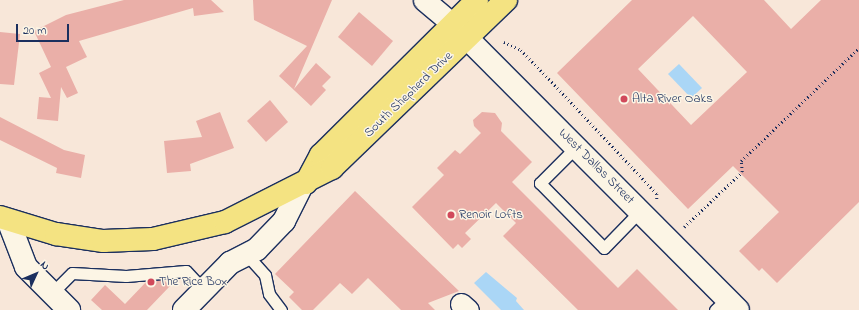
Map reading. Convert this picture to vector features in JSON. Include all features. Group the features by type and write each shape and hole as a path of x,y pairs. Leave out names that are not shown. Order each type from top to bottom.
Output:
{"main road":[{"name":"South Shepherd Drive","path":"460,31 477,0"},
{"name":"South Shepherd Drive","path":"304,184 321,155 460,31 506,0"},
{"name":"West Dallas Street","path":"460,31 640,212 727,306"},
{"path":"4,219 56,234 103,241 153,239 225,222 304,184"},
{"path":"184,310 230,263 257,249 284,221 304,184"},
{"path":"4,219 26,267 69,310"}],"street":[{"path":"424,0 460,31"}],"lane":[{"path":"576,147 540,183 604,248 640,212"},
{"path":"247,255 265,275 272,301 281,310"},
{"path":"52,292 72,273 126,276 186,271 204,290"}],"path":[{"path":"504,42 521,50 657,194"},
{"path":"684,227 742,172 741,161 859,48"}],"water":[{"path":"679,64 702,88 691,98 668,74"},
{"path":"486,272 517,298 516,301 524,310 501,310 474,283"}],"building":[{"path":"124,0 211,0 224,12 194,16 193,8 79,41 87,57 66,67 78,93 67,98 61,87 58,121 37,119 39,97 51,98 39,73 51,67 34,31 66,15"},
{"path":"253,0 332,0 294,89 316,63 331,77 322,86 326,90 311,106 279,76 307,46 254,20"},
{"name":"Alta River Oaks","path":"632,0 764,0 791,29 821,0 859,0 859,202 777,283 762,268 759,271 739,251 779,212 733,166 688,209 557,73","holes":["693,16 747,72 691,125 638,69"]},
{"path":"359,12 393,41 372,66 338,37"},
{"path":"0,32 20,34 14,85 0,84"},
{"path":"270,100 288,122 266,142 247,121"},
{"path":"220,112 234,148 190,164 191,171 167,173 164,141 202,137 196,121"},
{"name":"Renoir Lofts","path":"482,112 495,113 502,123 501,131 532,162 512,182 618,288 637,269 678,310 578,310 503,236 516,223 496,203 465,233 471,239 462,248 458,244 453,249 412,207 444,175 437,168 455,150 460,154 481,133 474,126 473,120"},
{"path":"0,117 64,150 85,155 81,178 56,173 57,168 0,140"},
{"path":"355,191 459,291 428,303 435,310 401,310 368,278 352,294 340,283 313,310 302,310 289,297 294,292 275,274"},
{"path":"164,280 170,286 147,310 102,310 91,300 105,285 125,304 147,281"}],"place":[{"name":"Alta River Oaks","path":"624,99"},
{"name":"Renoir Lofts","path":"451,215"},
{"name":"The Rice Box","path":"151,282"}]}
